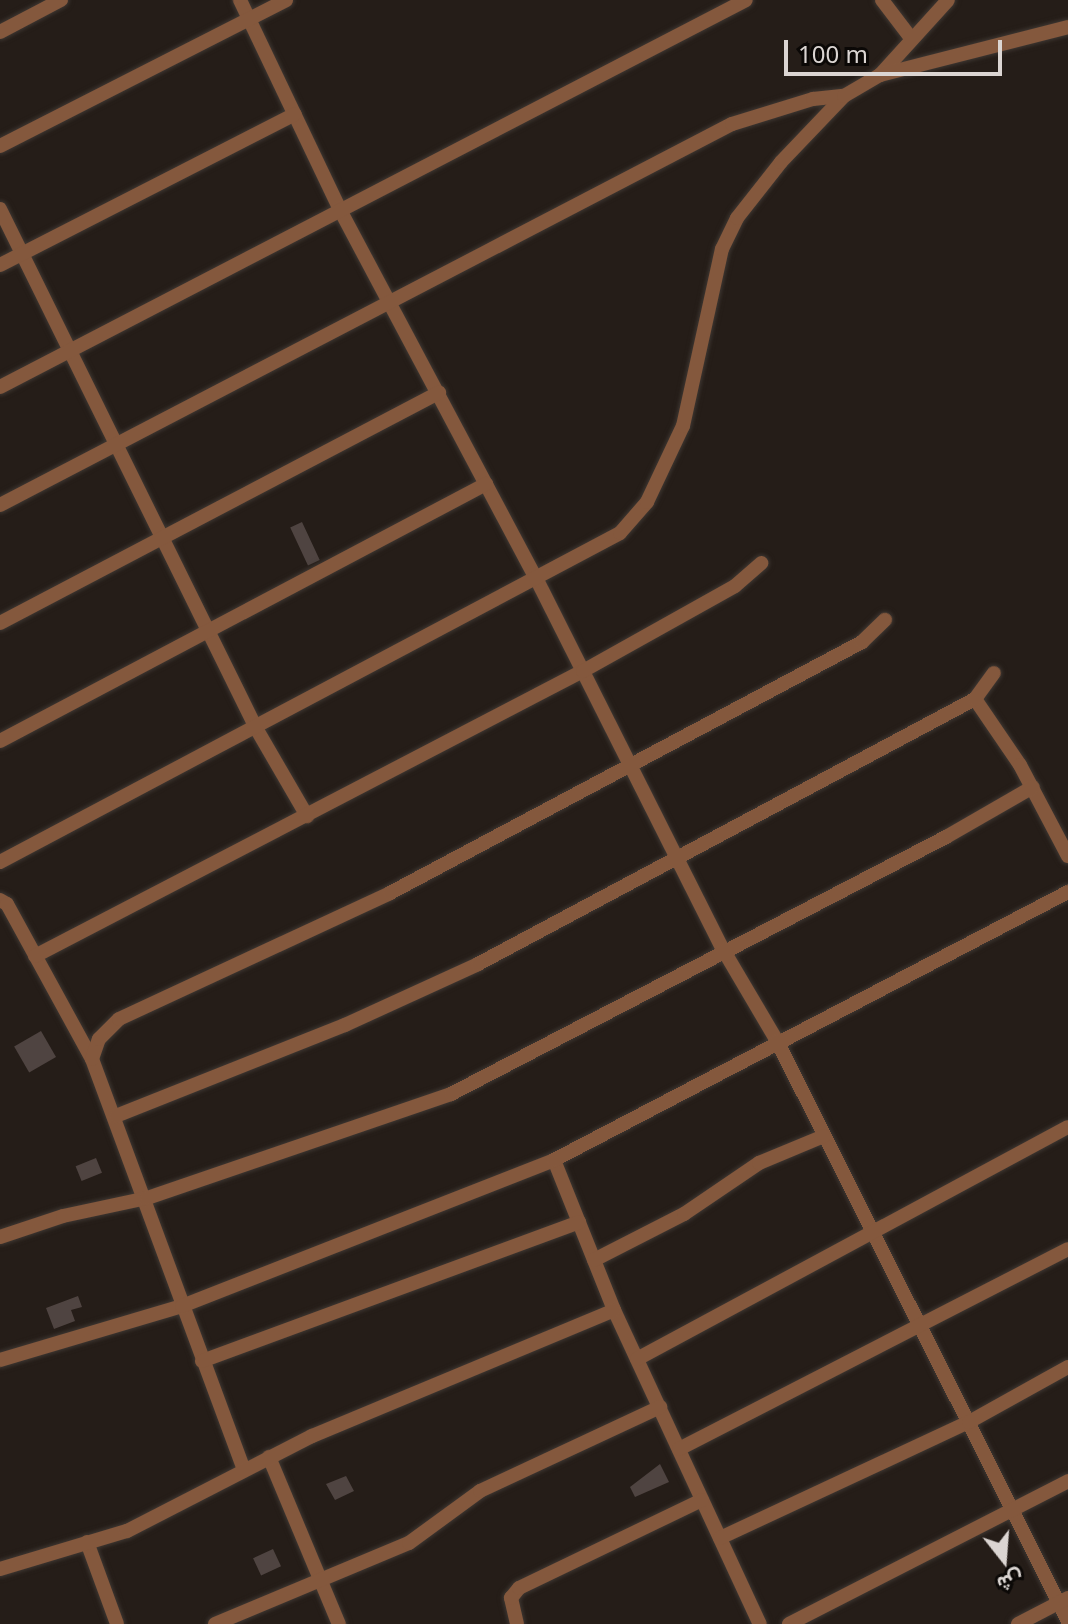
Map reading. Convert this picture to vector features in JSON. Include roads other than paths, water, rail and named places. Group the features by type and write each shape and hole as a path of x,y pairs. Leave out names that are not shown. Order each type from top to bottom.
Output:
{"street":[{"path":"0,32 61,0"},
{"path":"240,0 339,208 536,578 675,858 724,951 777,1041 1013,1509 1063,1600 1068,1621"},
{"path":"0,146 286,0"},
{"path":"0,387 339,208 746,0"},
{"path":"882,0 911,38"},
{"path":"880,75 948,0"},
{"path":"0,862 620,533 647,502 683,426 727,239 781,162 844,96 880,75 1068,27"},
{"path":"0,505 115,442 732,124 800,102 844,96"},
{"path":"0,265 295,114"},
{"path":"0,209 256,728 307,816"},
{"path":"0,623 439,393"},
{"path":"0,741 486,484"},
{"path":"35,956 583,671 735,586 761,563"},
{"path":"92,1059 99,1039 119,1019 390,893 862,642 885,620"},
{"path":"116,1116 345,1025 478,964 975,699 994,673"},
{"path":"975,699 1033,787 1068,856"},
{"path":"1,1234 63,1216 147,1198 451,1094 1033,787"},
{"path":"0,1360 182,1306 554,1160 777,1041 1068,892"},
{"path":"0,900 7,904 92,1059 147,1198 182,1306 244,1469"},
{"path":"637,1359 871,1229 1068,1127"},
{"path":"594,1260 684,1214 759,1163 824,1136"},
{"path":"554,1160 614,1310 760,1624"},
{"path":"202,1361 579,1222"},
{"path":"679,1449 1068,1249"},
{"path":"0,1569 147,1522 269,1457 614,1310"},
{"path":"720,1538 969,1422 1068,1367"},
{"path":"215,1624 427,1534 480,1491 660,1407"},
{"path":"269,1457 339,1624"},
{"path":"789,1624 1068,1481"},
{"path":"517,1624 511,1598 519,1588 702,1500"},
{"path":"87,1542 117,1624"},
{"path":"1018,1624 1063,1600"}]}
